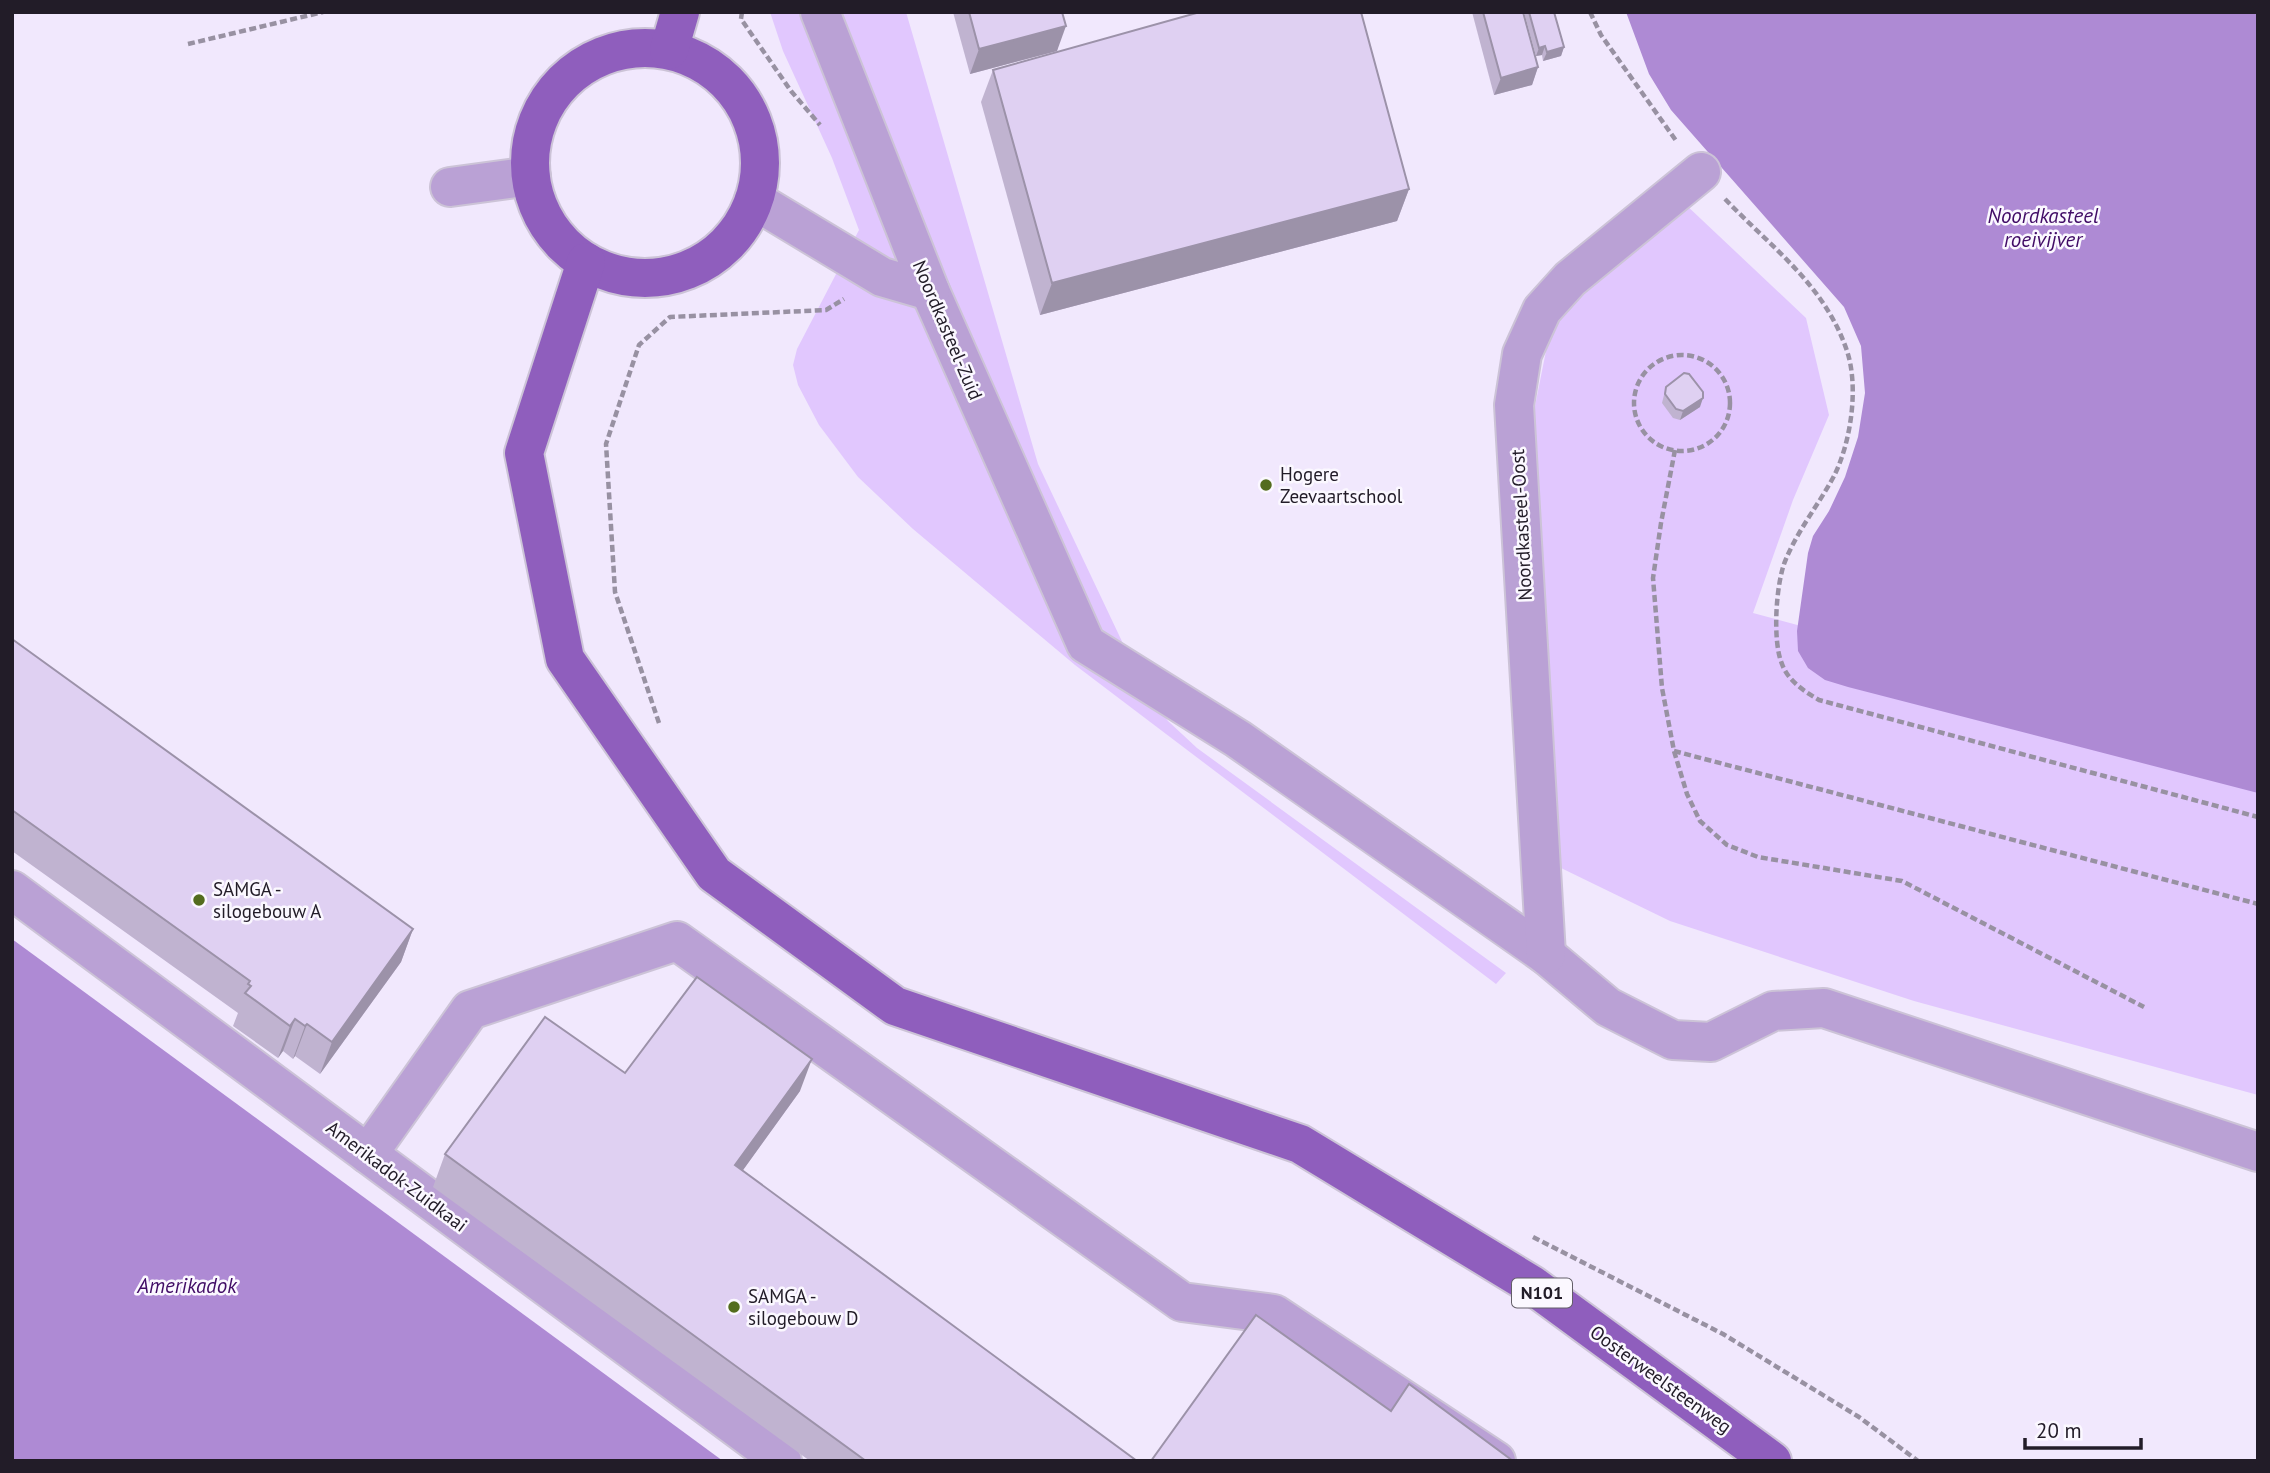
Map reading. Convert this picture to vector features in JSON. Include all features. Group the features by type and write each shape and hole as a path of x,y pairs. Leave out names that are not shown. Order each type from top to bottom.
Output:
{"main road":[{"path":"669,50 680,12"},
{"path":"628,49 669,50 707,65 738,93 757,130 761,171 751,211 728,245 694,268 654,278 619,275 586,262 559,240 540,210 531,176 532,141 544,108 566,80 594,60 628,49"},
{"name":"Oosterweelsteenweg","path":"586,262 524,453 565,659 714,874 895,1006 1300,1144 1532,1285 1772,1461"}],"street":[{"name":"Noordkasteel-Zuid","path":"820,12 930,291 1086,644 1238,739 1546,955"},
{"name":"Noordkasteel-Oost","path":"1546,955 1514,405 1522,354 1542,310 1570,279 1701,172"},
{"path":"450,187 531,176"},
{"path":"754,200 882,277 930,291"},
{"name":"Amerikadok-Zuidkaai","path":"12,890 782,1461"},
{"path":"368,1154 470,1010 677,941 1182,1302 1274,1314 1496,1461"},
{"path":"1546,955 1608,1007 1673,1040 1711,1042 1773,1011 1824,1008 2258,1152"}],"path":[{"path":"188,44 323,12"},
{"path":"742,12 741,19 791,91 825,131"},
{"path":"1590,12 1601,35 1693,165 1801,272 1827,308 1847,352 1854,394 1849,429 1836,472 1785,560 1777,593 1777,639 1782,665 1799,688 1819,700 2258,817"},
{"path":"664,735 615,592 606,444 639,345 670,317 826,310 882,277"},
{"path":"1674,355 1690,355 1717,369 1725,382 1730,403 1727,420 1719,433 1707,444 1692,450 1675,450 1661,446 1643,430 1634,407 1635,392 1640,379 1649,368 1674,355"},
{"path":"1675,450 1653,578 1662,688 1674,751 1687,794 1700,821 1727,845 1758,857 1902,881 2144,1007"},
{"path":"1674,751 2258,904"},
{"path":"1528,1234 1723,1334 1859,1417 1918,1461"}],"shaded area":[{"path":"770,12 906,12 1038,464 1145,690 1168,721 1197,748 1506,973 1496,984 1075,665 913,529 858,477 819,425 798,385 793,365 797,349 859,230 832,158 783,51"},
{"path":"1684,203 1806,318 1829,415 1793,500 1753,613 2258,750 2258,1095 1914,1001 1670,921 1561,868 1532,421 1553,316"}],"water":[{"name":"Noordkasteel roeivijver","path":"1626,12 2258,12 2258,793 1848,687 1825,680 1808,668 1798,651 1797,631 1808,553 1813,536 1829,511 1845,477 1858,437 1865,393 1861,346 1844,307 1671,110 1649,74"},
{"name":"Amerikadok","path":"12,939 53,969 723,1461 12,1461"}],"building":[{"path":"969,12 1062,12 1066,26 979,49"},
{"path":"1200,12 1361,12 1409,189 1052,283 993,70"},
{"path":"1483,12 1523,12 1538,67 1501,78"},
{"path":"1529,12 1554,12 1564,47 1547,52 1545,46 1539,48"},
{"path":"1684,373 1689,374 1703,392 1703,398 1683,411 1676,409 1665,394 1666,387"},
{"name":"SAMGA - silogebouw A","path":"12,639 413,929 332,1042 295,1019 290,1026 245,993 251,986 248,984 250,981 12,810"},
{"name":"SAMGA - silogebouw D","path":"697,977 812,1059 735,1165 1137,1461 866,1461 445,1154 545,1017 625,1073"},
{"path":"1256,1315 1391,1411 1409,1384 1513,1461 1151,1461"}],"place":[{"name":"Hogere Zeevaartschool","path":"1266,485"},
{"name":"SAMGA - silogebouw A","path":"199,900"},
{"name":"SAMGA - silogebouw D","path":"734,1307"}]}
